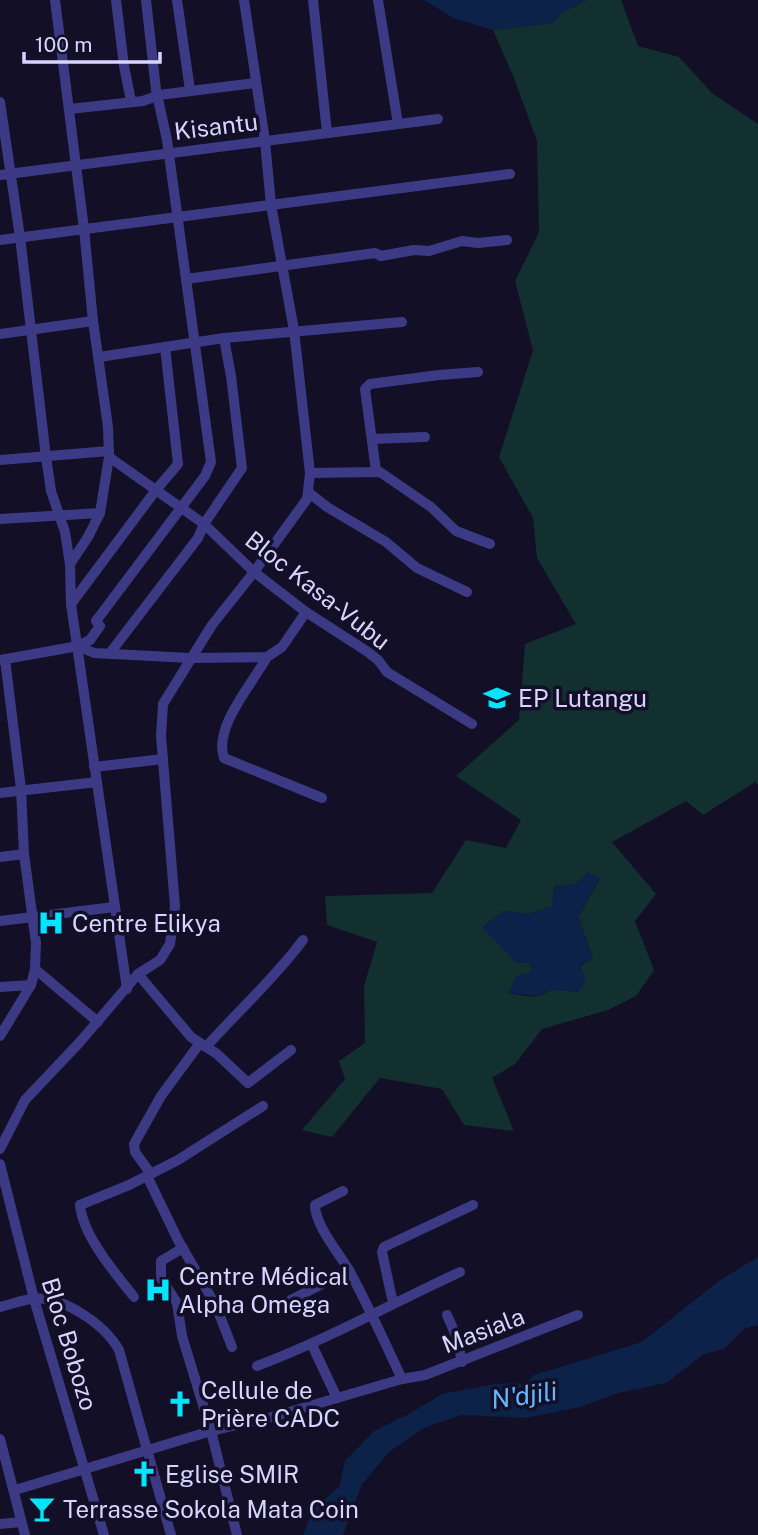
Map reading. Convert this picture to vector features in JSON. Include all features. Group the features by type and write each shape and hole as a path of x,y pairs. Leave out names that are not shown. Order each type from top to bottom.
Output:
{"street":[{"path":"55,0 109,454 100,513 70,564"},
{"path":"116,0 131,101"},
{"path":"0,1036 31,985 36,943 24,854 21,789 3,660 78,646 90,639 100,626 96,621 205,476 211,462 167,140 156,90 146,0"},
{"path":"177,0 190,90"},
{"path":"0,1149 25,1100 98,1022 138,974 160,960 170,944 175,906 163,760 163,704 212,625 307,499 310,473 294,330 271,205 265,141 244,0"},
{"path":"313,0 327,133"},
{"path":"378,0 398,124"},
{"path":"69,109 143,101 159,94 255,83"},
{"path":"0,102 5,175 20,237 51,491 60,516 70,564 71,604 127,989"},
{"name":"Kisantu","path":"5,175 438,119"},
{"path":"0,240 510,174"},
{"path":"186,278 375,253 381,256 414,250 429,251 462,241 478,243 507,240"},
{"path":"0,334 93,321"},
{"path":"99,357 224,338 402,321"},
{"path":"110,653 198,538 204,524 242,468 224,338"},
{"path":"71,604 180,460 165,347"},
{"path":"376,471 365,389 370,384 478,372"},
{"path":"372,439 425,437"},
{"path":"0,460 109,454"},
{"name":"Bloc Kasa-Vubu","path":"109,454 204,524 254,572 306,612 368,652 387,672 472,724"},
{"path":"310,473 376,471 431,507 456,531 490,544"},
{"path":"308,492 327,508 386,542 410,563 467,592"},
{"path":"0,519 100,513"},
{"path":"306,612 282,647 268,657 233,709 221,750 224,758 322,798"},
{"path":"78,646 94,653 190,658 268,657"},
{"path":"0,730 12,727"},
{"path":"94,767 163,760"},
{"path":"0,793 97,782"},
{"path":"0,857 24,854"},
{"path":"0,921 114,907"},
{"path":"232,1346 216,1306 183,1248 149,1175 135,1152 134,1144 161,1096 203,1045 272,980 303,940"},
{"path":"35,969 98,1022"},
{"path":"138,974 178,1024 248,1083 291,1050"},
{"path":"0,987 31,985"},
{"path":"134,1297 101,1253 80,1205 178,1160 263,1106"},
{"name":"Bloc Bobozo","path":"1,1169 34,1298 104,1535"},
{"path":"343,1191 315,1205 315,1211 349,1270 402,1379"},
{"path":"393,1303 382,1252 384,1247 473,1205"},
{"path":"183,1248 161,1261 159,1271 162,1282 169,1287 177,1303 182,1336 211,1431 237,1535"},
{"path":"291,1300 349,1270"},
{"path":"257,1366 312,1345 460,1272"},
{"path":"0,1307 34,1298 51,1300 85,1315 115,1343 170,1535"},
{"path":"447,1315 457,1338 462,1362"},
{"name":"Masiala","path":"15,1490 211,1431 425,1375 578,1315"},
{"path":"312,1345 337,1398"},
{"path":"1,1445 25,1535"},
{"path":"0,1524 21,1522"}],"green space":[{"path":"587,0 621,0 638,46 679,57 712,93 758,124 758,785 755,782 703,815 686,801 612,842 656,894 635,921 654,970 636,996 608,1010 542,1029 515,1064 492,1078 514,1131 464,1125 442,1089 380,1078 332,1137 302,1130 345,1079 339,1061 365,1043 364,986 377,942 327,925 325,896 432,893 466,840 506,848 521,820 456,776 519,720 525,644 576,624 537,558 533,518 499,457 533,350 515,281 539,232 537,141 493,30 553,23 563,12","holes":["588,872 600,879 578,917 593,958 543,994 530,997 509,993 517,976 532,972 529,963 517,963 483,927 504,911 530,914 553,906 554,887 576,884"]}],"water":[{"path":"424,0 587,0 563,12 553,23 493,30 453,18"},
{"path":"588,872 600,878 578,917 593,958 580,965 586,981 578,992 551,990 537,996 508,993 517,975 532,972 529,963 517,963 482,928 504,911 530,914 552,906 554,887 576,884"},
{"name":"N'djili","path":"758,1257 758,1325 744,1329 724,1349 704,1354 666,1383 618,1393 580,1407 525,1418 461,1415 424,1428 389,1452 361,1486 343,1535 303,1535 313,1509 339,1487 345,1461 374,1431 442,1394 495,1384 526,1383 534,1375 642,1342 720,1280"}],"place":[{"name":"EP Lutangu","path":"497,698"},
{"name":"Centre Elikya","path":"51,923"},
{"name":"Centre Médical Alpha Omega","path":"158,1290"},
{"name":"Cellule de Prière CADC","path":"180,1404"},
{"name":"Eglise SMIR","path":"144,1474"},
{"name":"Terrasse Sokola Mata Coin","path":"42,1509"}]}
